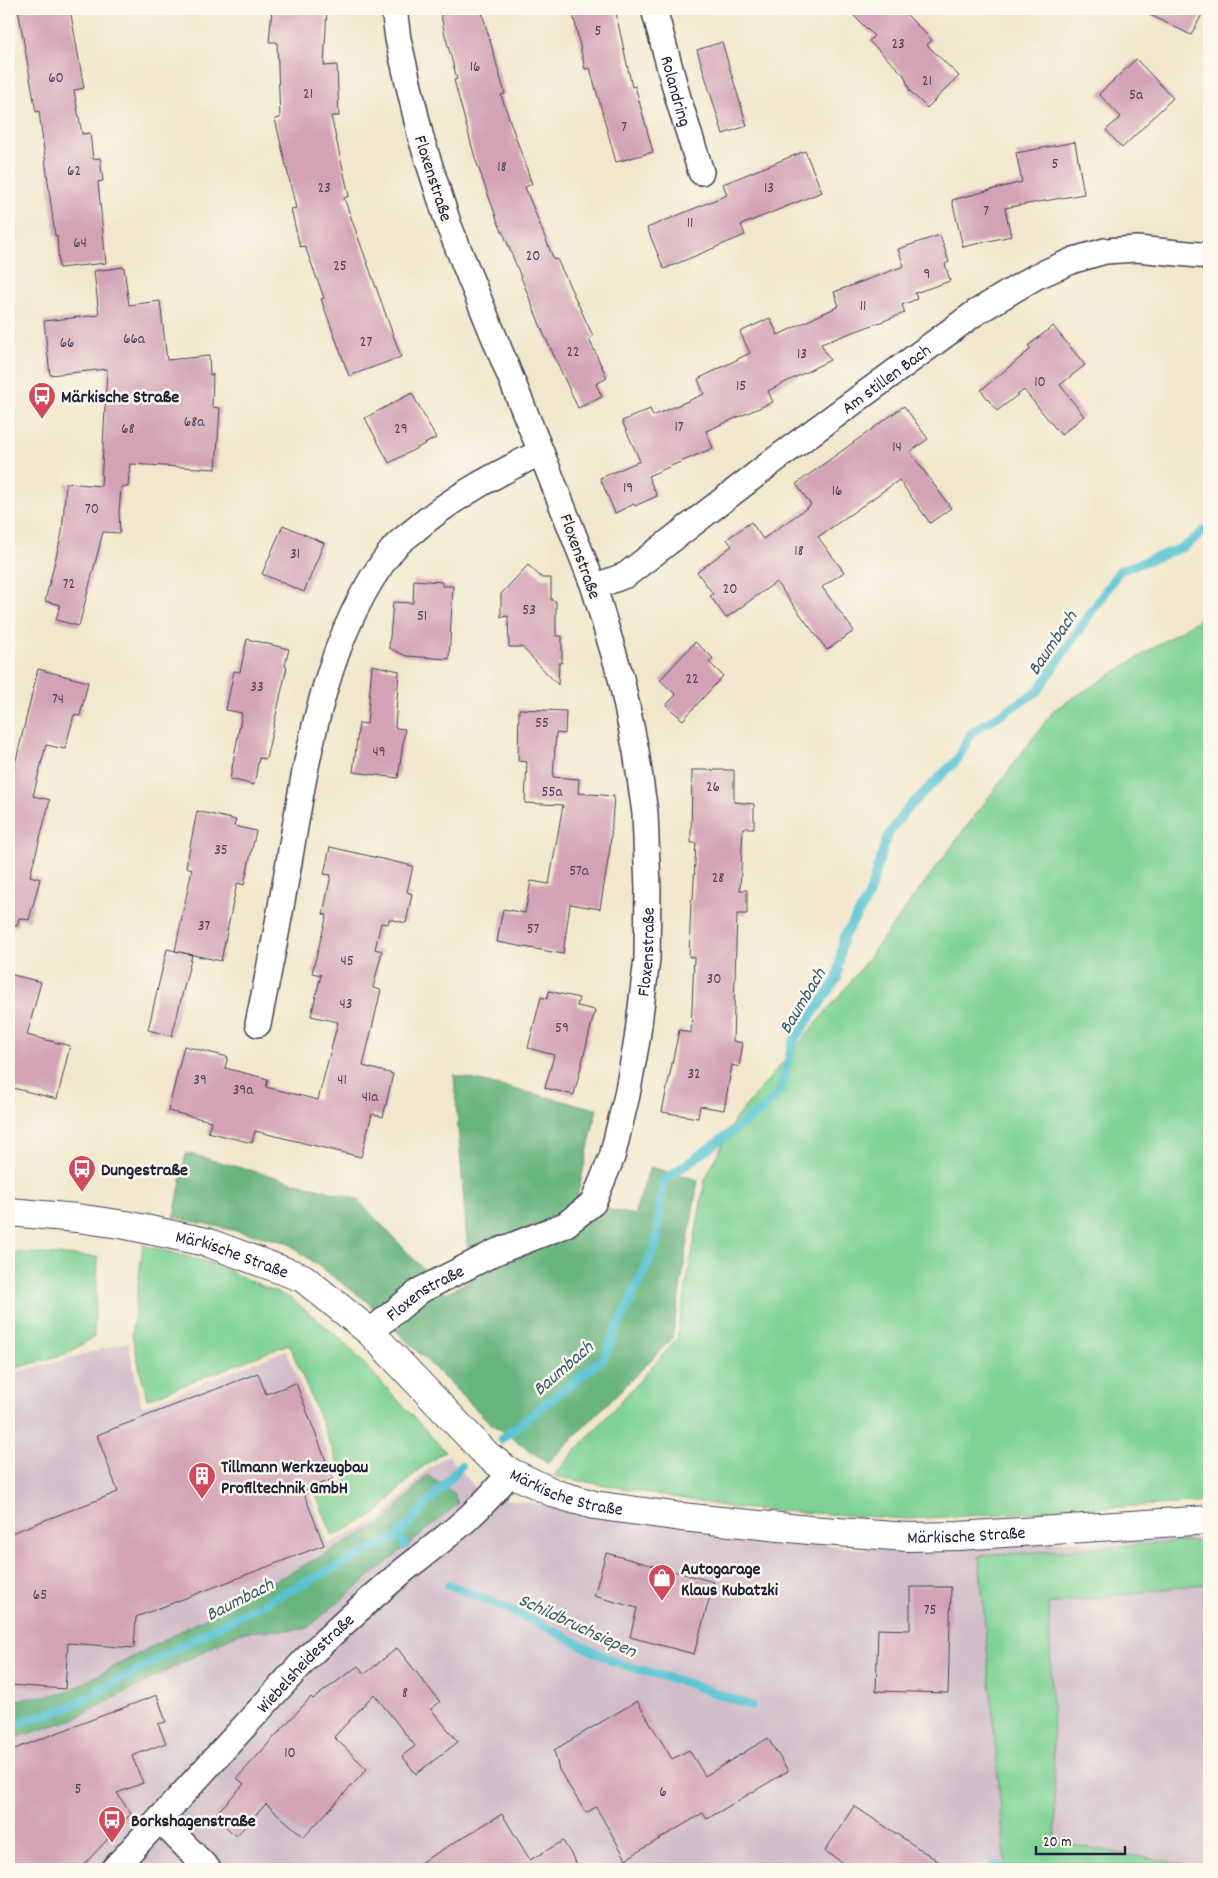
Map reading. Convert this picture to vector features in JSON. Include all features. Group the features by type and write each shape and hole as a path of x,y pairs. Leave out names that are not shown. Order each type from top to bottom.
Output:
{"main road":[{"name":"Märkische Straße","path":"9,1212 126,1225 206,1242 303,1278 370,1332 487,1456 510,1472 556,1494 594,1505 681,1517 888,1536 958,1536 1209,1520"}],"street":[{"name":"Floxenstraße","path":"370,1332 421,1290 496,1252 565,1224 593,1203 612,1157 627,1095 636,1049 647,959 648,889 645,813 636,751 621,678 594,587 449,226 421,138 398,39 394,9"},
{"name":"Rolandring","path":"654,9 701,172"},
{"name":"Am stillen Bach","path":"594,587 626,575 780,456 975,313 1035,277 1074,260 1105,251 1137,249 1209,256"},
{"path":"258,1024 278,928 311,745 334,662 353,613 394,547 426,520 475,486 541,452"},
{"name":"Wiebelsheidestraße","path":"114,1869 338,1627 471,1517 495,1492 510,1472"},
{"path":"160,1820 208,1869"}],"shaded area":[{"path":"128,1342 142,1407 286,1350 339,1481 309,1493 328,1544 382,1519 425,1471 448,1455 482,1496 856,1549 950,1543 1209,1537 1209,1869 9,1869 9,1375"}],"green space":[{"path":"1209,613 1209,1502 908,1519 736,1508 553,1476 677,1339 705,1180 735,1119 845,989 1054,710"},
{"path":"454,1075 597,1109 576,1202 634,1215 650,1167 698,1180 672,1339 548,1463 489,1422 365,1300 286,1242 174,1217 186,1153 357,1199 446,1293 470,1280"},
{"path":"143,1245 210,1263 292,1299 343,1341 445,1451 418,1470 376,1514 333,1536 316,1495 346,1482 289,1344 147,1399 132,1335"},
{"path":"9,1252 98,1257 94,1337 66,1354 9,1370"},
{"path":"427,1475 454,1493 458,1504 306,1629 241,1632 74,1719 9,1740 9,1701 65,1693 385,1522"},
{"path":"1209,1540 1209,1583 1049,1604 1056,1842 1209,1869 1006,1869 979,1556"}],"building":[{"path":"18,9 70,9 84,88 74,90 82,134 90,133 93,159 100,158 103,181 98,182 106,263 59,268 57,235 55,236 39,111 36,112"},
{"path":"272,9 327,9 324,66 337,65 339,116 331,116 349,196 344,198 401,357 349,376 321,299 324,298 305,246 300,247 291,209 296,208 275,119 280,118 277,42 269,42"},
{"path":"442,9 481,9 505,94 501,95 532,184 525,187 554,260 557,259 593,336 589,339 607,378 596,384 602,397 578,408 542,330 499,225 475,158 454,80 457,79 444,31 441,15 443,14"},
{"path":"572,9 615,9 632,87 635,86 653,152 616,162 590,68 585,69"},
{"path":"847,9 901,9 932,40 927,45 959,76 927,108 910,91 904,75 869,41 874,36"},
{"path":"1138,9 1205,9 1191,35"},
{"path":"722,42 747,126 723,134 697,50"},
{"path":"1136,59 1173,98 1122,148 1106,130 1121,117 1099,94"},
{"path":"1075,142 1084,194 1005,208 1011,236 963,247 952,200 1022,182 1016,153"},
{"path":"805,151 822,192 741,225 745,235 664,269 647,228 727,195 723,184"},
{"path":"940,235 949,262 945,264 950,281 915,293 917,299 902,305 905,313 821,344 830,360 768,391 773,402 706,431 713,448 648,476 657,496 615,513 600,478 640,461 622,421 650,409 653,416 704,394 698,379 750,353 740,332 770,318 778,335 839,306 834,292 904,266 898,249"},
{"path":"124,267 129,305 160,301 167,360 209,356 210,375 213,374 212,407 220,408 216,469 130,464 128,487 121,487 120,533 103,532 79,626 56,620 60,605 45,601 62,533 66,483 101,486 107,369 50,375 44,321 99,315 94,271"},
{"path":"1053,326 1085,365 1060,385 1084,416 1061,435 1024,390 997,411 981,390 1031,349 1028,346"},
{"path":"412,393 436,438 389,463 365,418"},
{"path":"904,406 928,439 910,452 951,508 930,523 899,480 818,537 844,572 822,587 854,631 827,650 776,582 726,618 710,596 713,594 697,572 732,546 727,539 751,522 763,539 811,505 796,484"},
{"path":"283,525 324,543 304,592 262,574"},
{"path":"528,565 542,578 551,578 551,600 556,601 556,636 562,636 562,663 559,663 558,685 522,647 509,647 508,616 501,617 501,594"},
{"path":"414,580 442,582 442,586 453,586 449,659 406,656 389,648 393,602 413,603"},
{"path":"247,639 289,649 285,666 287,667 266,759 259,758 254,785 230,779 242,713 226,710 234,671 240,672"},
{"path":"695,642 713,658 709,662 723,676 683,720 666,705 676,695 660,680"},
{"path":"372,665 399,671 395,728 405,729 398,778 353,772 359,723 367,724"},
{"path":"38,669 88,682 80,716 74,715 65,749 46,745 33,796 50,800 30,876 40,879 29,920 19,918 17,926 9,925 9,789"},
{"path":"519,709 566,711 565,734 556,733 553,777 579,779 578,793 614,796 610,848 600,909 570,904 563,954 497,942 503,909 525,913 531,881 549,884 563,805 525,803 527,762 518,761"},
{"path":"692,770 734,770 734,802 754,804 754,828 743,828 740,890 747,890 747,914 737,914 733,1041 743,1043 739,1067 732,1065 724,1110 700,1106 698,1118 662,1112 679,1030 691,1033 694,957 689,957 696,843 691,843"},
{"path":"197,811 236,820 234,826 256,831 244,885 237,883 221,961 175,951 192,869 186,867"},
{"path":"330,847 413,866 407,892 412,894 406,923 389,919 388,924 381,923 375,949 382,951 373,988 381,990 363,1066 393,1074 383,1117 372,1114 361,1157 255,1131 252,1143 208,1132 211,1121 168,1111 184,1046 228,1057 225,1068 268,1079 266,1087 318,1100 338,1022 311,1016 321,975 312,973 327,915 323,914 331,875 324,874"},
{"path":"167,949 192,955 172,1036 148,1030"},
{"path":"9,974 41,982 27,1035 70,1046 57,1099 9,1087"},
{"path":"549,991 579,998 577,1006 595,1010 574,1095 545,1088 554,1055 528,1048 541,997 547,999"},
{"name":"Tillmann Werkzeugbau Profiltechnik GmbH","path":"258,1373 266,1394 296,1383 333,1479 303,1491 324,1545 136,1617 134,1648 68,1643 65,1689 9,1685 9,1534 118,1492 97,1435"},
{"name":"Autogarage Klaus Kubatzki","path":"606,1553 714,1582 694,1654 630,1637 637,1608 594,1596"},
{"path":"910,1587 951,1587 948,1693 876,1691 878,1629 910,1630"},
{"path":"397,1648 440,1702 431,1709 458,1742 416,1774 402,1756 415,1746 374,1694 334,1737 367,1769 304,1837 266,1804 236,1836 214,1816 244,1784 237,1778 311,1697 313,1699 358,1666 365,1674"},
{"path":"157,1695 166,1722 158,1724 166,1743 132,1756 143,1783 117,1793 131,1814 80,1869 9,1869 9,1751"},
{"path":"637,1701 672,1759 689,1750 705,1776 768,1738 788,1771 707,1819 703,1813 626,1859 596,1807 586,1813 559,1770 554,1750"},
{"path":"854,1806 950,1869 852,1869 825,1851"},
{"path":"502,1814 530,1860 563,1841 580,1869 410,1869"}],"waterway":[{"name":"Baumbach","path":"501,1439 603,1359 656,1245 663,1181 761,1111 780,1092 793,1042 837,979 843,938 868,898 887,837 906,810 957,760 972,732 1037,692 1119,571 1184,547 1209,527"},
{"name":"Baumbach","path":"9,1726 70,1707 215,1628 398,1536 461,1466"},
{"name":"Schildbruchsiepen","path":"398,1536 405,1545"},
{"name":"Schildbruchsiepen","path":"449,1585 497,1604 614,1662 687,1683 752,1706"},
{"name":"Schildbruchsiepen","path":"993,1866 1012,1869"}],"place":[{"name":"Märkische Straße","path":"42,420"},
{"name":"Dungestraße","path":"82,1193"},
{"name":"Tillmann Werkzeugbau Profiltechnik GmbH","path":"202,1500"},
{"name":"Autogarage Klaus Kubatzki","path":"662,1602"},
{"name":"Borkshagenstraße","path":"112,1844"}]}
